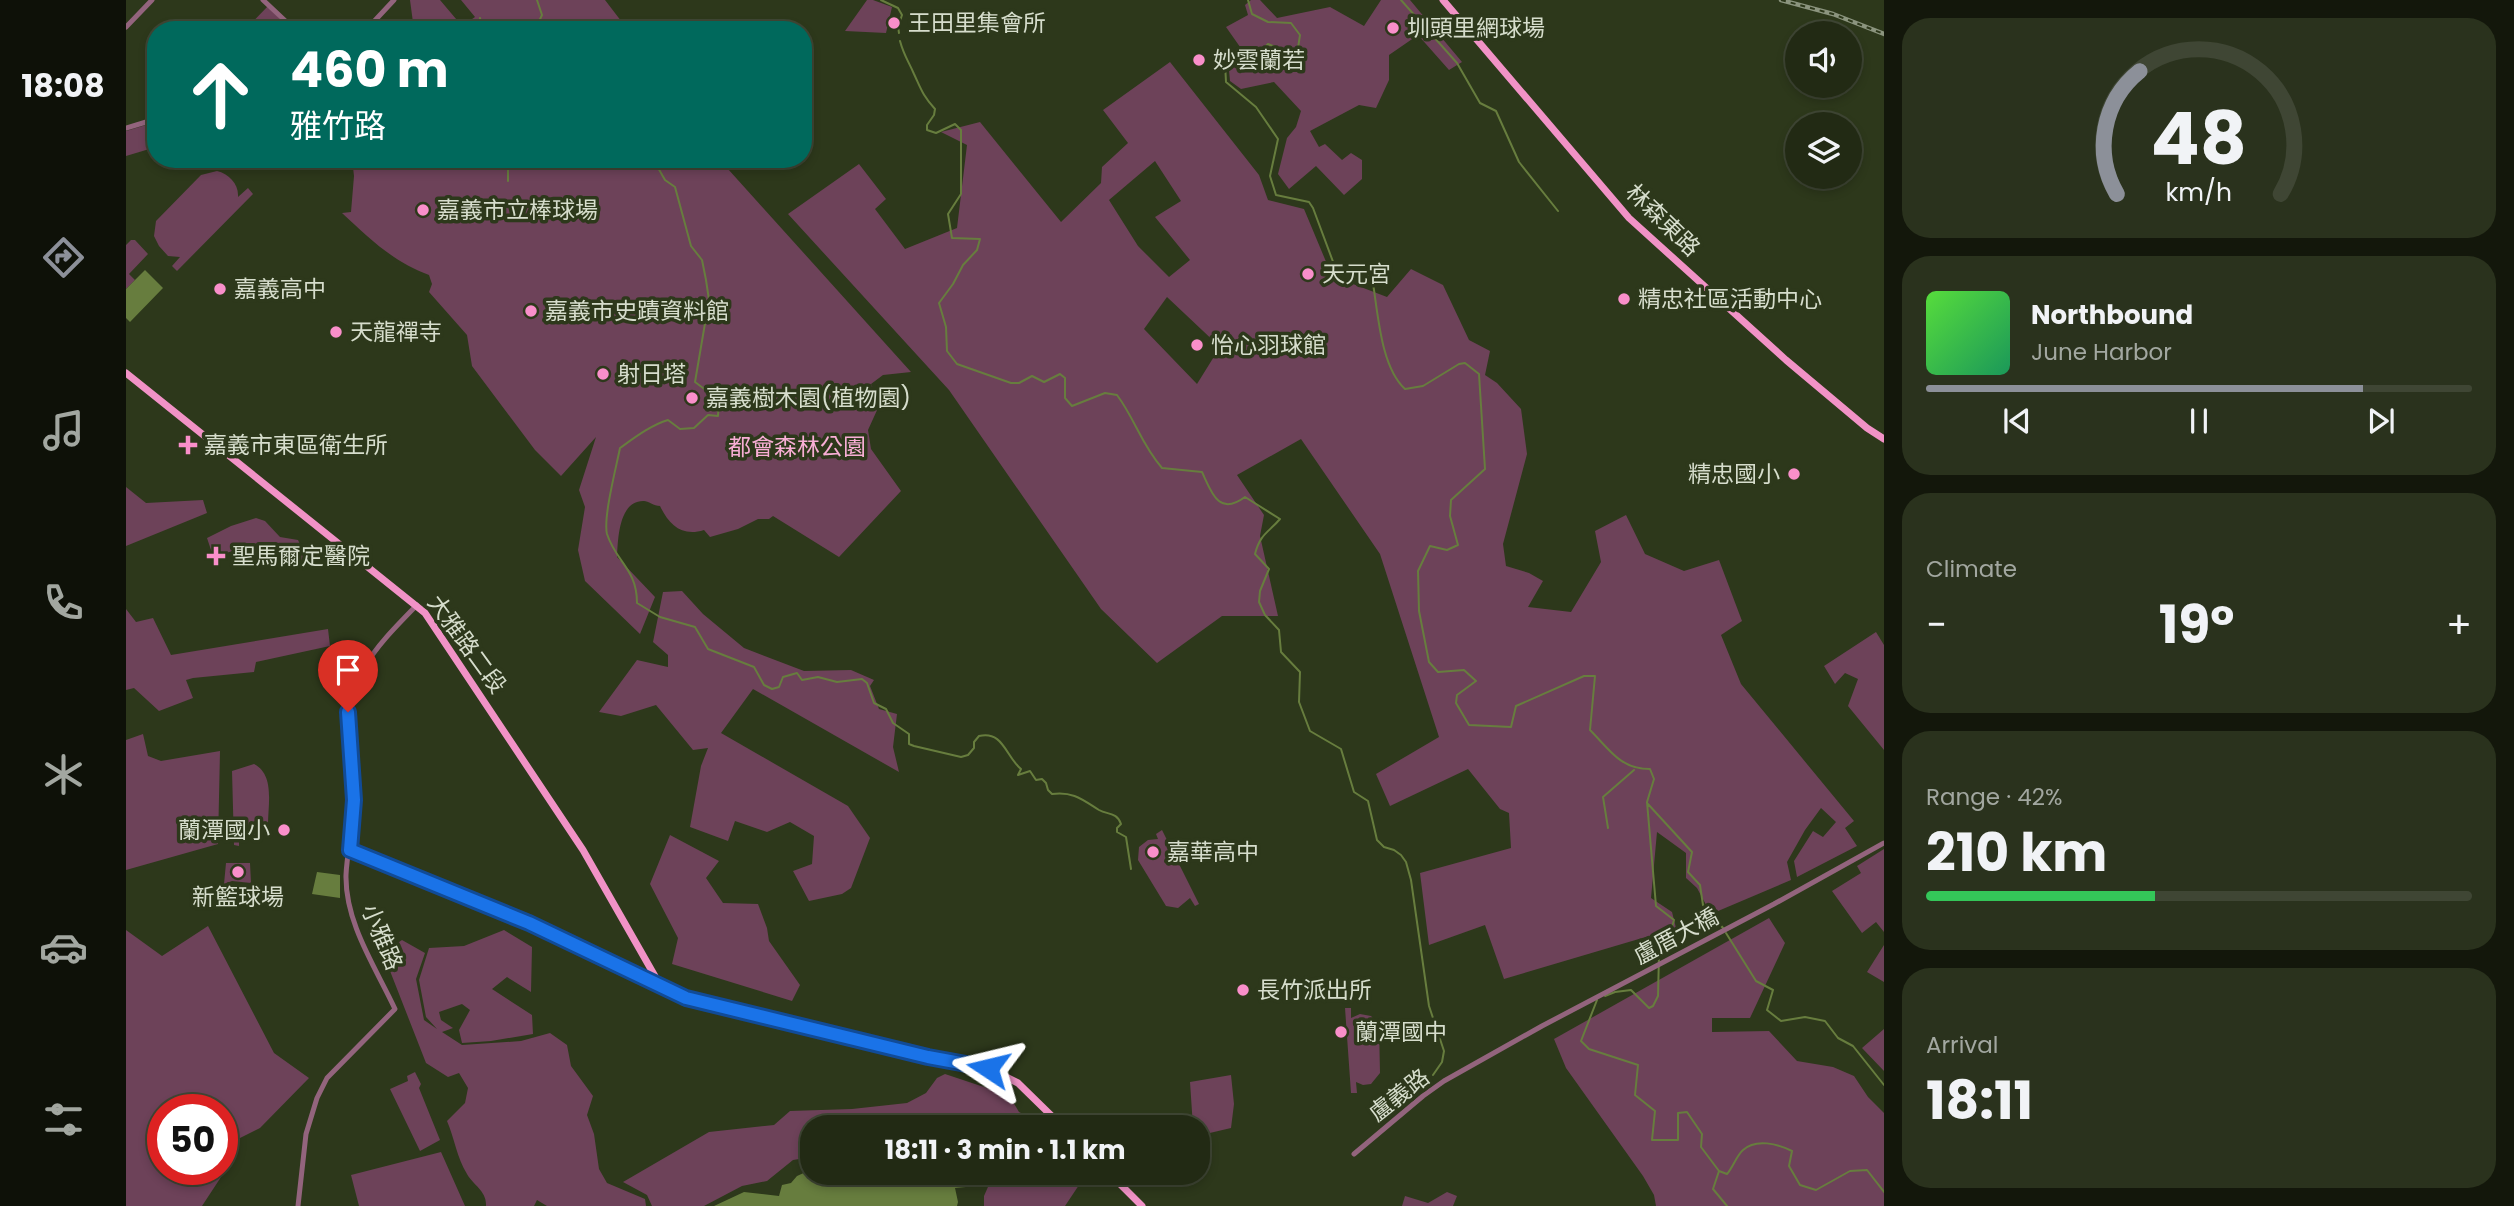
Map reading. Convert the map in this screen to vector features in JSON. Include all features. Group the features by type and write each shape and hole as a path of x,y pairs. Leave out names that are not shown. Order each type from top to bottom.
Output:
{"main road":[{"name":"林森東路","path":"1443,0 1629,218 1786,360 1867,428 1884,439"},
{"name":"大雅路二段","path":"126,373 425,613 605,885 660,985"},
{"path":"660,985 686,998 707,1004 928,1057 988,1068 1018,1083 1051,1115"},
{"path":"1121,1185 1142,1206"}],"street":[{"path":"126,27 152,0"},
{"path":"262,0 285,21"},
{"path":"374,21 394,0"},
{"path":"126,128 147,122"},
{"name":"小雅路","path":"298,1206 306,1134 317,1098 327,1078 396,1009 349,907 346,875 354,800 348,707 358,675 383,639 416,605"},
{"name":"盧厝大橋","path":"1542,1026 1884,842"},
{"path":"350,850 529,923 660,985"},
{"name":"盧義路","path":"1354,1154 1433,1089 1542,1026"}],"green space":[{"path":"410,0 440,0 458,21 413,21"},
{"path":"461,0 605,0 621,21 469,21 475,17"},
{"path":"867,0 892,7 886,33 845,31"},
{"path":"1251,0 1260,0 1277,18 1330,7 1364,26 1381,0 1410,0 1462,62 1449,70 1418,35 1389,55 1389,80 1376,108 1359,105 1310,131 1319,147 1325,144 1342,160 1351,153 1362,160 1362,179 1344,195 1316,166 1289,189 1278,174 1287,138 1296,127 1301,111 1274,82 1241,89 1230,81 1228,59 1245,54 1226,27 1248,15 1245,5"},
{"path":"268,6 282,21 254,21"},
{"path":"1170,62 1259,175 1268,200 1304,209 1332,276 1387,297 1411,269 1443,285 1469,340 1490,351 1485,375 1497,383 1521,409 1527,454 1503,544 1506,566 1529,573 1543,581 1528,607 1571,612 1601,562 1595,531 1626,515 1645,554 1684,571 1719,560 1742,621 1721,635 1741,684 1854,821 1845,828 1857,846 1797,877 1794,861 1813,831 1823,837 1836,822 1821,808 1787,862 1791,880 1711,914 1697,888 1686,878 1686,853 1657,832 1651,898 1672,912 1676,928 1504,979 1485,925 1429,945 1420,873 1511,848 1509,813 1500,809 1468,769 1390,806 1376,774 1439,737 1380,554 1301,439 1237,475 1264,515 1260,536 1278,616 1222,616 1157,663 1101,609 949,390 788,214 859,164 886,199 875,209 905,249 957,228 967,145 941,132 980,122 1061,222 1101,183 1102,167 1128,143 1103,110","holes":["1155,161 1181,201 1155,217 1190,260 1169,277 1138,246 1109,200","1167,297 1220,347 1197,384 1144,329"]},
{"path":"147,125 147,150 126,156 126,131"},
{"name":"都會森林公園","path":"353,168 727,168 911,372 883,375 871,384 878,408 868,430 871,449 901,491 839,557 773,516 710,537 704,530 689,532 677,528 660,506 646,501 635,503 624,514 621,523 617,557 655,597 640,634 585,581 578,550 585,507 579,490 596,437 561,476 535,450 472,366 467,335 429,292 432,284 429,275 393,256 342,213 351,212"},
{"path":"217,171 232,180 238,197 248,188 253,194 177,271 172,266 180,257 168,256 159,246 154,236 156,221 201,175"},
{"path":"135,240 148,254 129,274 135,280 126,289 126,245"},
{"path":"126,487 146,503 203,500 207,513 126,546"},
{"path":"256,518 265,521 280,537 298,540 308,561 273,567 269,548 256,550 254,546 213,556 207,538"},
{"path":"682,591 703,614 744,648 804,671 851,670 874,680 870,686 879,709 897,714 893,747 899,772 753,689 721,733 848,806 870,838 851,888 842,894 809,901 793,871 812,864 814,836 790,822 767,832 735,821 728,841 690,827 701,766 708,748 693,750 656,705 621,716 599,712 637,660 668,667 668,655 653,642 663,592"},
{"path":"126,609 136,622 153,618 171,655 328,629 330,646 256,662 254,672 186,680 193,698 159,711 134,688 126,690"},
{"path":"1876,632 1884,645 1884,750 1848,706 1858,679 1845,673 1835,684 1824,666"},
{"path":"143,734 148,756 161,761 220,751 218,844 126,870 126,740"},
{"path":"254,764 261,769 268,783 268,825 257,836 239,832 239,846 234,845 232,771"},
{"path":"1162,830 1199,904 1195,906 1190,898 1178,908 1166,906 1138,860 1139,847 1148,840 1158,839 1156,834"},
{"path":"670,835 719,861 706,878 723,903 758,904 769,941 800,985 792,1001 672,964 678,938 650,884"},
{"path":"1884,849 1884,932 1876,922 1862,933 1832,891 1861,873 1857,866"},
{"name":"新籃球場","path":"226,863 250,863 251,883 232,881 224,884"},
{"path":"1769,918 1785,943 1750,1018 1712,1018 1712,1032 1769,1031 1797,1061 1833,1067 1854,1076 1868,1097 1884,1113 1884,1206 1656,1206 1654,1195 1643,1176 1566,1068 1554,1039"},
{"path":"208,926 274,1053 309,1078 260,1128 238,1139 238,1094 147,1094 147,1185 216,1185 202,1206 126,1206 126,930 162,956"},
{"path":"504,930 532,947 531,992 507,977 492,989 532,1015 533,1034 462,1043 459,1030 470,1010 462,1004 439,1012 441,1020 453,1028 442,1032 462,1045 521,1041 550,1033 567,1045 571,1066 593,1096 587,1115 594,1134 599,1169 607,1183 645,1199 646,1206 547,1206 537,1200 534,1206 486,1206 482,1192 464,1168 447,1121 465,1103 468,1088 459,1073 448,1077 426,1063 383,953 402,940 425,953 416,979 424,1020 437,1029 426,1017 419,980 429,948 464,946"},
{"path":"1884,945 1884,982 1867,972"},
{"path":"1345,1008 1351,1008 1351,1018 1360,1014 1371,1016 1379,1025 1380,1073 1371,1084 1356,1082 1357,1093 1351,1093"},
{"path":"1884,1029 1884,1071 1862,1048"},
{"path":"415,1072 440,1140 420,1151 390,1089 408,1081 407,1076"},
{"path":"945,1074 996,1091 1013,1102 1019,1112 1025,1115 800,1115 800,1159 793,1160 767,1181 742,1186 704,1206 652,1206 647,1195 623,1182 709,1132 774,1125 790,1111 852,1109 907,1103 926,1093 937,1078"},
{"path":"1231,1075 1234,1104 1231,1128 1210,1133 1210,1115 1192,1115 1190,1082"},
{"path":"441,1152 465,1206 359,1206 351,1175"},
{"path":"989,1185 1079,1185 1065,1206 984,1206 984,1196"},
{"path":"1447,1192 1457,1196 1453,1206 1402,1206 1405,1196 1428,1203"}],"shaded area":[{"path":"145,270 163,288 130,322 126,318 126,289"},
{"path":"317,872 340,875 340,898 312,894"},
{"path":"800,1175 800,1185 966,1187 955,1188 957,1206 714,1206 744,1192 779,1196 782,1185 791,1183"}],"waterway":[{"path":"537,0 542,15 539,21"},
{"path":"881,0 898,8 902,15 899,33"},
{"path":"1248,0 1252,14 1268,22 1291,23 1300,35 1298,48 1286,51 1268,44 1254,60 1239,59 1225,63 1226,82 1256,107 1278,139 1270,176 1276,195 1309,202 1335,267 1372,277 1385,352 1390,367 1405,389 1423,386 1459,364 1465,363 1479,374 1485,469 1451,500 1450,516 1458,545 1447,550 1430,546 1418,571 1419,611 1429,662 1438,672 1464,670 1476,681 1457,695 1456,703 1469,725 1511,727 1516,706 1584,676 1595,676 1590,730 1623,762 1650,769 1654,779 1647,802 1656,906 1674,920 1669,937 1659,955 1658,996 1649,1008 1631,990 1605,996"},
{"path":"1401,0 1457,63 1480,103 1496,111 1519,162 1558,211"},
{"path":"900,41 921,88 935,109 927,130 936,133 955,124 961,130 961,194 948,214 952,238 980,239 977,250 963,265 939,303 946,327 947,351 957,364 1011,383 1019,383 1032,376 1044,382 1060,374 1065,378 1065,398 1072,406 1105,393 1117,395 1162,468 1202,472 1212,494 1222,503 1236,502 1245,497 1280,519 1262,538 1255,554 1269,569 1260,591 1259,602 1265,615 1279,630 1281,652 1300,672 1299,702 1310,731 1341,749 1354,792 1368,801 1377,840 1384,847 1401,855 1406,862 1429,1006 1444,1051 1442,1062 1433,1075"},
{"path":"508,168 508,181"},
{"path":"658,168 665,180 675,187 691,246 702,260 709,300 695,382 719,400 718,416 708,415 694,428 680,429 668,420 649,428 620,448 606,527 611,544 634,582 637,603 660,617 695,627 708,649 754,667 764,685 772,689 779,687 783,677 797,673 802,680 818,677 837,682 862,679 867,683 874,703 886,709 893,723 909,734 909,744 914,746 961,757 968,755 979,736 994,737 1021,769 1018,775 1030,771 1036,780 1042,779 1046,783 1052,794 1072,795 1117,817 1121,824 1117,832 1126,837 1131,869"},
{"path":"1608,828 1603,797 1634,770"},
{"path":"1647,803 1692,852 1688,872 1700,885 1703,905 1723,928"},
{"path":"1726,933 1756,981 1773,990 1767,1010 1781,1021 1805,1017 1825,1021 1838,1038 1853,1046 1884,1085"},
{"path":"1597,1000 1581,1041 1589,1049 1638,1065 1635,1095 1655,1111 1652,1140 1678,1140 1678,1113 1687,1112 1702,1134 1701,1147 1719,1171 1713,1189 1727,1206"},
{"path":"1719,1171 1727,1174 1748,1146 1767,1143 1792,1151 1789,1166 1800,1185 1816,1190 1850,1171 1867,1170 1884,1192"}],"railway":[{"path":"1781,0 1833,14 1884,34"}],"place":[{"name":"王田里集會所","path":"894,23"},
{"name":"圳頭里網球場","path":"1393,28"},
{"name":"妙雲蘭若","path":"1199,60"},
{"name":"嘉義市立棒球場","path":"423,210"},
{"name":"天元宮","path":"1308,274"},
{"name":"嘉義高中","path":"220,289"},
{"name":"精忠社區活動中心","path":"1624,299"},
{"name":"嘉義市史蹟資料館","path":"531,311"},
{"name":"天龍禪寺","path":"336,332"},
{"name":"怡心羽球館","path":"1197,345"},
{"name":"射日塔","path":"603,374"},
{"name":"嘉義樹木園(植物園)","path":"692,398"},
{"name":"嘉義市東區衛生所","path":"188,445"},
{"name":"精忠國小","path":"1794,474"},
{"name":"聖馬爾定醫院","path":"216,556"},
{"name":"蘭潭國小","path":"284,830"},
{"name":"嘉華高中","path":"1153,852"},
{"name":"新籃球場","path":"238,872"},
{"name":"長竹派出所","path":"1243,990"},
{"name":"蘭潭國中","path":"1341,1032"}],"route":[{"path":"348,712 354,800 350,850 529,923 686,998 928,1057 988,1068"}]}
